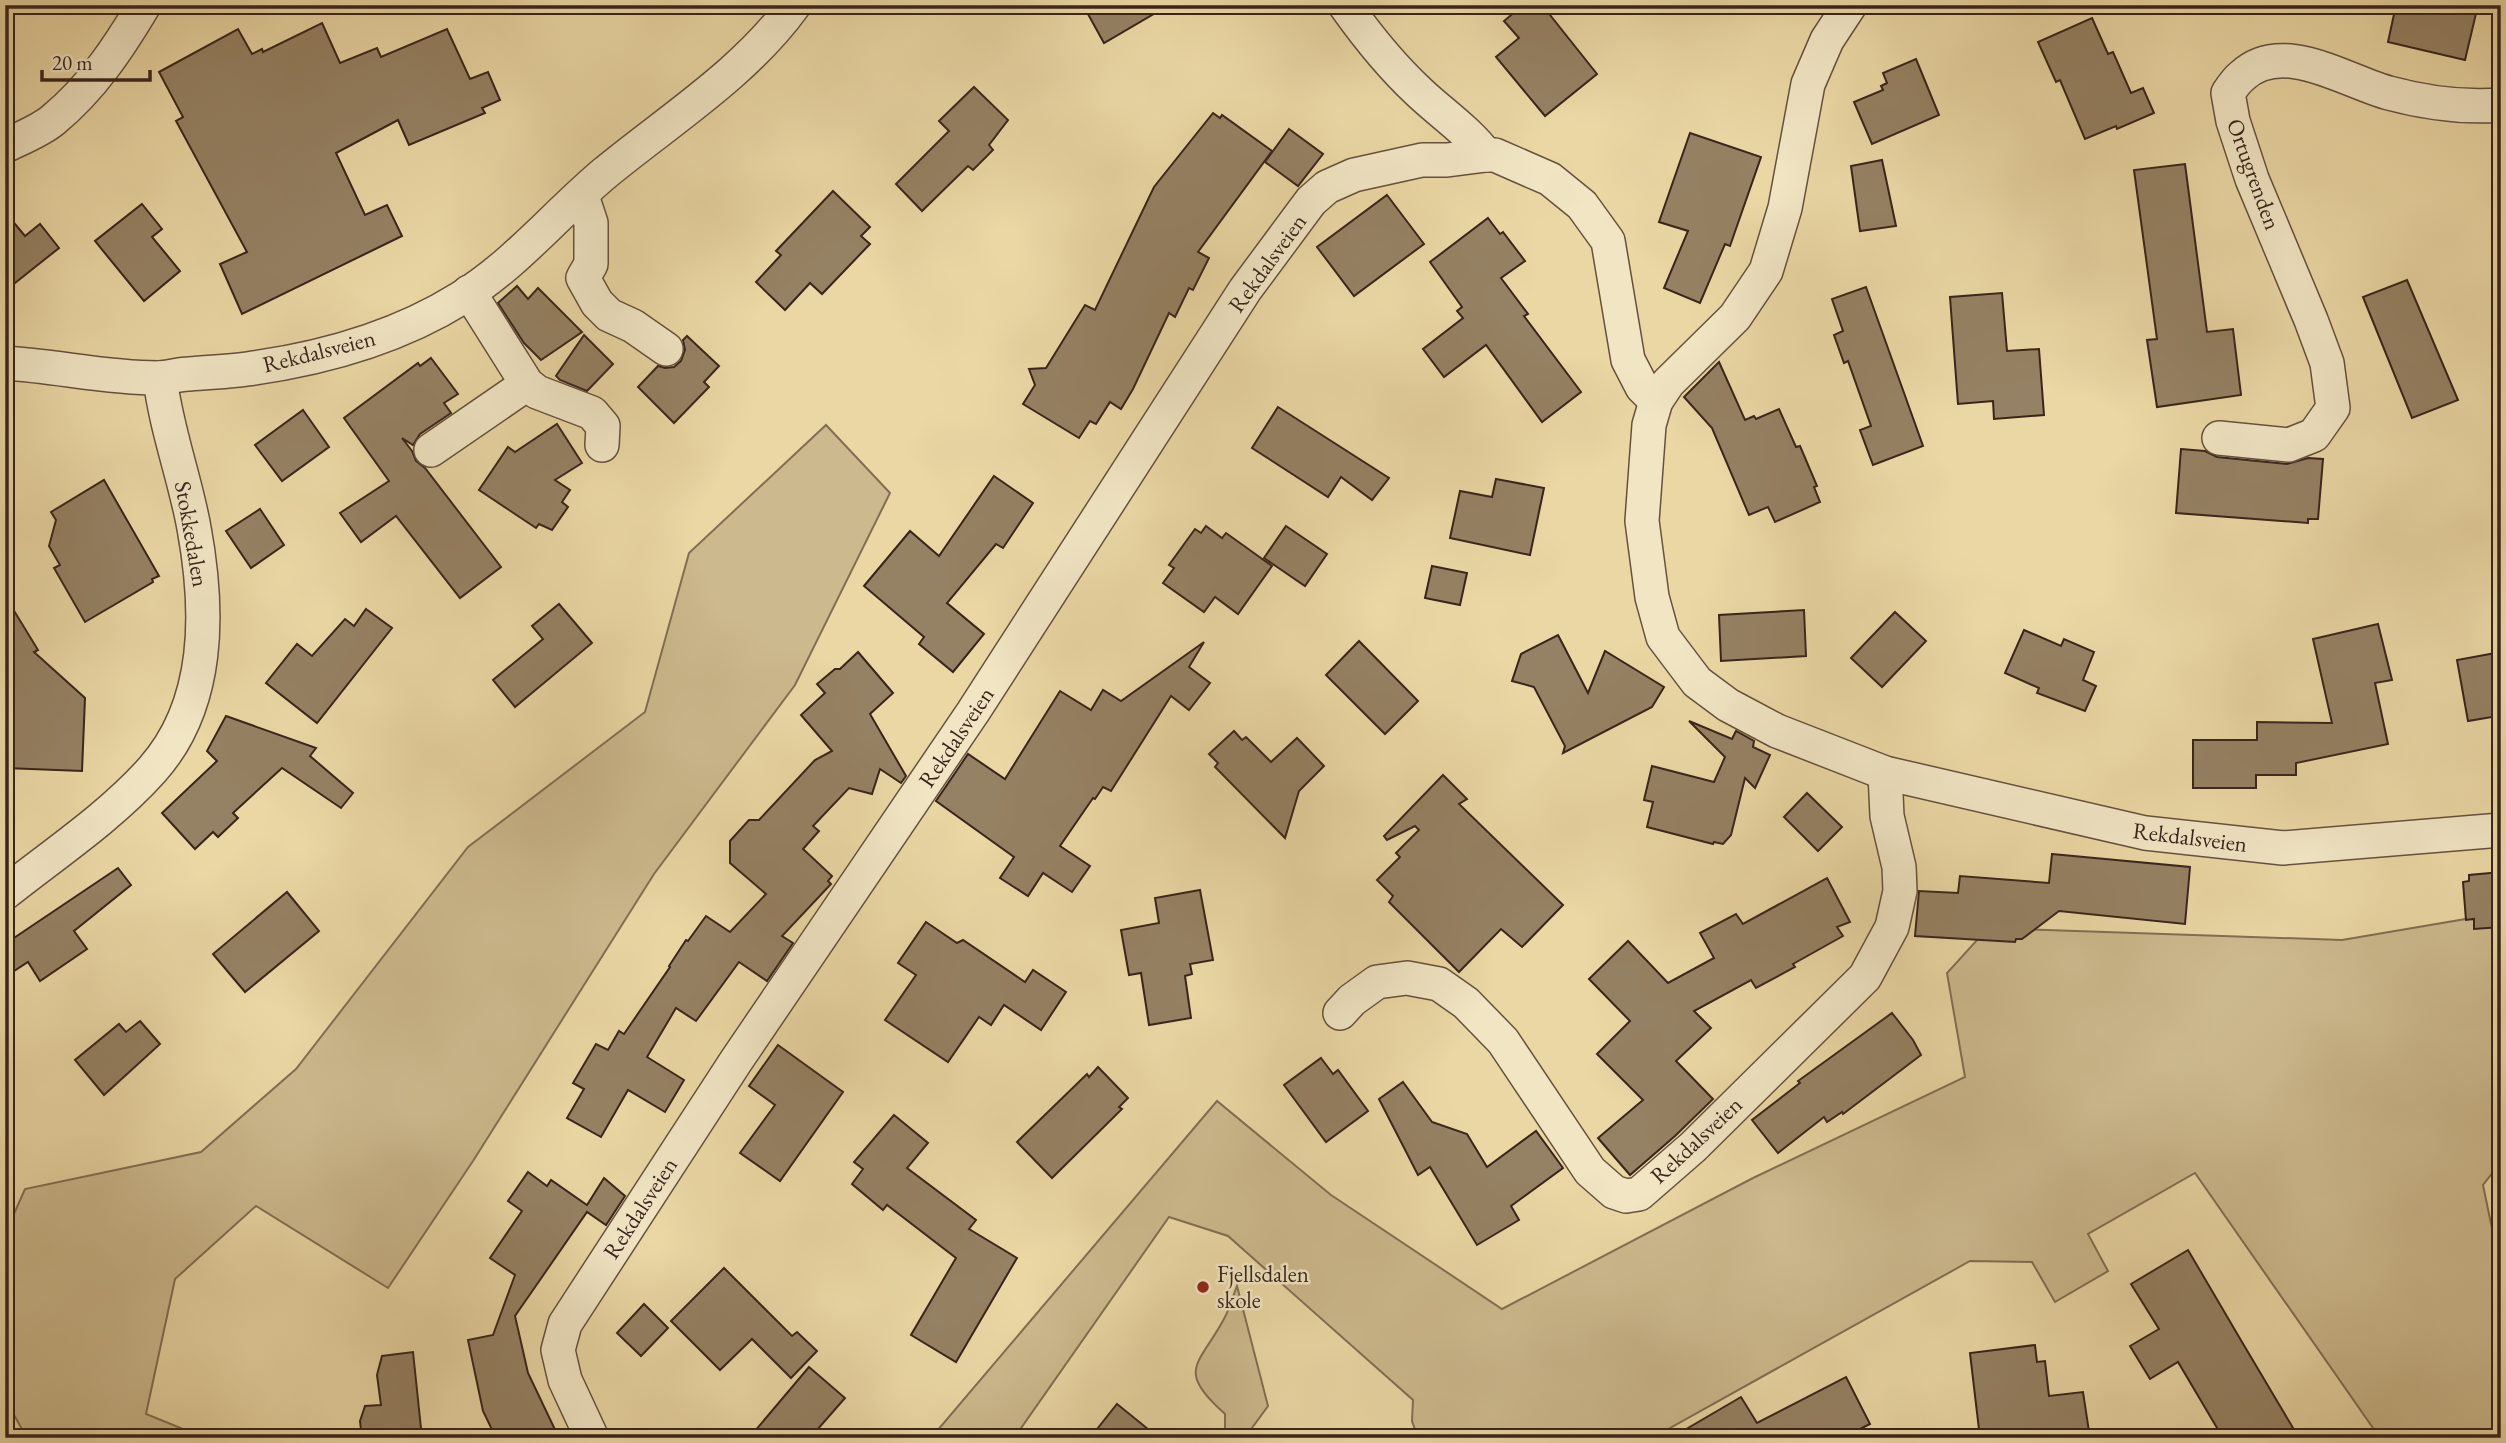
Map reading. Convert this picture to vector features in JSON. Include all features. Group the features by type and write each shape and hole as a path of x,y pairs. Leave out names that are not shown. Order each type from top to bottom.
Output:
{"street":[{"path":"5,146 52,121 100,74 144,5"},
{"name":"Rekdalsveien","path":"160,378 250,369 324,355 398,330 462,297 510,262 604,174 679,117 730,72 794,5"},
{"path":"1345,5 1368,38 1419,92 1474,139 1486,155"},
{"name":"Rekdalsveien","path":"1850,5 1827,40 1808,84 1784,208 1766,271 1735,317 1668,383 1657,401 1649,425 1642,522 1652,597 1663,637 1697,682 1728,705 1777,731 1885,773 2145,833 2283,848 2501,830"},
{"name":"Ortugrenden","path":"2219,438 2290,445 2314,435 2333,408 2323,352 2252,179 2234,121 2228,93 2242,75 2266,62 2296,60 2386,93 2420,101 2472,107 2501,105"},
{"name":"Rekdalsveien","path":"592,1438 565,1380 558,1350 565,1324 736,1061 973,712 1245,290 1311,201 1327,187 1354,175 1422,160 1495,155 1550,179 1582,205 1608,241 1628,360 1642,387 1657,401"},
{"path":"582,196 591,223 592,264 583,278 597,303 609,315 633,326 666,349"},
{"path":"469,292 527,384 537,392 592,413 603,426 602,445"},
{"path":"5,363 95,375 160,378"},
{"name":"Stokkedalen","path":"5,893 108,810 153,769 181,726 200,674 203,649 203,575 160,378"},
{"path":"431,450 527,384"},
{"name":"Rekdalsveien","path":"1340,1013 1352,1000 1377,982 1407,978 1439,984 1466,1003 1503,1041 1590,1171 1614,1192 1626,1196 1639,1194 1693,1147 1865,977 1892,927 1900,891 1899,867 1887,816 1885,773"}],"shaded area":[{"path":"826,425 890,493 795,685 654,874 473,1161 388,1288 256,1206 175,1279 146,1414 205,1438 27,1438 5,1399 5,1234 25,1189 201,1152 296,1069 468,847 645,712 689,553"},
{"path":"2501,913 2501,1162 2483,1185 2501,1272 2501,1438 2380,1438 2195,1173 2088,1234 2108,1271 2055,1302 2032,1262 1970,1261 1652,1438 1418,1438 1412,1421 1413,1400 1228,1236 1169,1217 1014,1438 931,1438 1217,1101 1331,1195 1502,1309 1753,1178 1965,1077 1947,973 1988,928 2342,940"},
{"path":"1237,1286 1268,1406 1252,1428 1250,1438 1225,1438 1225,1414 1209,1399 1196,1376 1196,1367 1225,1317"}],"building":[{"path":"1083,5 1169,5 1104,43"},
{"path":"1523,5 1542,5 1597,74 1545,116 1496,57 1519,38 1504,21"},
{"path":"2396,5 2478,5 2465,60 2388,42"},
{"path":"2092,18 2108,54 2113,52 2131,93 2143,88 2154,113 2085,139 2060,80 2056,82 2038,42"},
{"path":"322,23 340,63 377,48 381,57 447,29 470,79 488,72 500,100 482,108 485,113 409,145 398,120 336,153 365,215 387,205 402,236 242,314 220,264 247,252 176,121 183,117 159,72 238,29 252,54 262,49 263,52"},
{"path":"1916,59 1939,115 1872,144 1854,102 1883,90 1881,86 1887,83 1883,73"},
{"path":"974,87 1008,120 989,145 993,150 973,170 968,166 922,211 896,184 949,131 939,121"},
{"path":"1213,113 1220,118 1222,115 1272,151 1198,252 1209,258 1193,290 1189,288 1175,317 1169,313 1121,409 1110,402 1096,424 1090,421 1079,438 1023,404 1035,385 1029,369 1046,368 1085,305 1095,310 1154,187"},
{"path":"1289,129 1323,154 1298,186 1265,162"},
{"path":"1690,133 1761,157 1730,246 1725,244 1700,303 1664,288 1688,231 1659,222"},
{"path":"1882,160 1896,226 1860,231 1851,166"},
{"path":"2185,164 2207,332 2233,329 2241,395 2157,407 2147,340 2157,339 2134,170"},
{"path":"833,191 870,227 861,236 870,244 822,294 810,283 785,310 756,282 781,255 776,251"},
{"path":"1387,195 1424,244 1354,296 1317,247"},
{"path":"142,204 162,229 152,237 180,271 144,301 95,241"},
{"path":"5,212 25,236 40,224 59,248 5,291"},
{"path":"1488,218 1500,234 1503,232 1525,261 1501,278 1528,314 1524,316 1581,392 1542,422 1486,345 1444,377 1423,349 1463,318 1457,311 1462,307 1430,262"},
{"path":"2407,280 2458,400 2412,418 2363,297"},
{"path":"517,286 528,299 538,288 582,332 541,360 524,343 498,303"},
{"path":"1866,287 1923,446 1873,465 1860,430 1871,426 1848,361 1844,363 1834,335 1843,331 1832,299"},
{"path":"2002,293 2007,351 2039,349 2044,415 1994,419 1993,401 1958,404 1950,297"},
{"path":"584,335 613,364 587,391 556,376"},
{"path":"687,336 719,366 704,382 709,387 674,423 638,387 658,366 674,367 681,361 685,350 683,340"},
{"path":"431,358 458,394 444,403 451,413 420,434 413,445 402,438 416,461 425,468 501,567 460,598 396,516 361,542 340,513 389,481 344,418 418,363 420,366"},
{"path":"1719,362 1745,420 1754,416 1756,419 1779,409 1796,447 1800,446 1817,486 1814,487 1820,502 1775,522 1768,507 1749,515 1712,428 1684,397"},
{"path":"1278,407 1389,478 1372,500 1341,477 1328,497 1252,448"},
{"path":"303,410 329,447 282,481 255,445"},
{"path":"557,424 582,463 555,480 570,490 562,502 568,507 552,530 539,524 536,528 479,490 508,447 515,452"},
{"path":"2181,449 2205,451 2217,457 2287,464 2308,458 2323,459 2318,519 2308,519 2308,523 2176,513"},
{"path":"994,476 1033,503 1003,548 996,544 947,603 984,634 953,672 919,644 924,637 864,586 910,531 939,556"},
{"path":"1496,479 1544,488 1530,555 1450,538 1460,491 1492,497"},
{"path":"104,480 159,576 85,622 54,568 60,565 49,546 56,520 51,512"},
{"path":"260,509 284,545 251,568 226,531"},
{"path":"1206,526 1222,538 1226,533 1272,566 1238,614 1215,597 1204,612 1163,583 1174,568 1169,565 1195,529 1201,533"},
{"path":"1286,526 1327,554 1305,586 1264,558"},
{"path":"1432,566 1467,573 1460,605 1425,598"},
{"path":"5,596 38,650 34,652 85,698 82,771 5,768"},
{"path":"559,604 592,643 515,707 493,680 543,639 532,626"},
{"path":"366,609 392,628 317,723 266,683 297,644 312,656 345,619 354,626"},
{"path":"1804,610 1806,656 1721,661 1719,615"},
{"path":"1895,612 1926,641 1882,687 1851,658"},
{"path":"2378,624 2392,680 2375,683 2388,744 2296,763 2296,775 2256,775 2256,788 2193,788 2193,740 2257,740 2257,722 2332,723 2313,639"},
{"path":"2024,630 2061,646 2064,639 2094,652 2083,680 2096,686 2085,711 2037,693 2039,688 2005,673"},
{"path":"1558,635 1588,693 1605,651 1664,687 1652,707 1563,753 1565,746 1534,687 1512,681 1521,654"},
{"path":"1359,641 1418,701 1385,734 1326,675"},
{"path":"1204,642 1189,667 1210,683 1189,710 1171,696 1111,791 1103,787 1060,846 1090,866 1072,892 1043,873 1028,896 1000,878 1014,857 936,801 968,754 1005,779 1060,691 1091,710 1103,690 1121,701"},
{"path":"858,652 893,693 870,714 906,776 901,783 880,769 872,794 849,788 813,826 819,831 803,849 832,876 828,881 831,884 782,936 793,943 767,981 739,962 696,1021 676,1008 647,1057 684,1080 665,1112 628,1090 601,1137 567,1118 584,1089 573,1083 596,1044 608,1050 619,1031 624,1034 686,940 688,941 706,916 730,932 766,894 730,863 730,841 749,820 759,820 815,760 832,751 801,715 825,693 817,684 835,669 840,669"},
{"path":"2501,652 2501,703 2496,704 2498,716 2468,721 2457,660"},
{"path":"226,716 316,748 310,756 353,793 341,808 282,768 233,813 238,818 218,837 213,832 195,849 162,813 217,761 207,751"},
{"path":"1689,721 1732,739 1736,731 1754,741 1753,747 1770,755 1755,788 1745,778 1731,835 1723,844 1713,844 1647,827 1653,802 1644,800 1652,766 1714,782 1725,757"},
{"path":"1234,731 1242,740 1246,737 1271,762 1297,738 1324,766 1299,791 1285,838 1215,767 1218,763 1209,754"},
{"path":"1443,775 1467,799 1459,804 1563,905 1522,947 1501,929 1459,972 1389,902 1393,896 1377,880 1400,857 1396,853 1419,830 1415,826 1387,840 1384,836"},
{"path":"1807,793 1842,827 1818,851 1784,817"},
{"path":"2052,854 2190,867 2185,924 2059,911 2015,942 1915,936 1919,891 1958,893 1960,876 2049,883"},
{"path":"118,868 131,885 74,931 87,949 40,981 28,962 5,977 5,944"},
{"path":"2501,872 2501,927 2474,929 2474,919 2466,920 2463,882 2469,881 2469,875"},
{"path":"1827,878 1850,922 1837,927 1843,936 1756,988 1751,980 1694,1011 1711,1028 1676,1061 1713,1099 1630,1175 1598,1138 1643,1100 1597,1054 1630,1021 1589,979 1628,941 1668,983 1714,958 1700,933 1736,914 1743,924"},
{"path":"1200,890 1213,960 1190,964 1192,974 1185,976 1191,1018 1149,1025 1141,973 1129,975 1121,930 1159,923 1155,898"},
{"path":"287,892 319,931 245,992 213,954"},
{"path":"926,922 957,943 963,940 1025,982 1033,970 1066,992 1041,1030 1004,1005 991,1025 979,1017 948,1062 885,1020 916,975 898,963"},
{"path":"1892,1013 1921,1055 1843,1114 1842,1112 1827,1122 1824,1117 1778,1153 1752,1120 1800,1083 1798,1081"},
{"path":"140,1021 160,1044 104,1095 75,1060 119,1024 126,1032"},
{"path":"778,1045 843,1092 780,1181 740,1153 775,1105 749,1086"},
{"path":"1321,1058 1333,1074 1338,1070 1368,1111 1326,1142 1284,1085"},
{"path":"1098,1067 1128,1098 1119,1107 1122,1109 1052,1178 1017,1142 1087,1074 1089,1077"},
{"path":"1403,1082 1432,1122 1467,1134 1487,1167 1536,1131 1563,1168 1511,1206 1519,1220 1477,1245 1430,1167 1418,1175 1379,1099"},
{"path":"894,1115 928,1143 907,1168 976,1220 969,1229 1017,1258 956,1362 911,1335 956,1258 887,1205 883,1210 852,1184 863,1169 854,1162"},
{"path":"528,1172 547,1186 551,1180 587,1205 604,1178 625,1196 606,1225 587,1212 515,1316 528,1373 559,1438 496,1438 483,1411 468,1340 493,1335 515,1275 490,1258 522,1211 508,1201"},
{"path":"2188,1250 2299,1438 2223,1438 2178,1362 2150,1379 2130,1346 2159,1329 2131,1284"},
{"path":"724,1268 792,1336 797,1332 817,1351 791,1378 752,1339 720,1370 671,1321"},
{"path":"644,1304 668,1328 641,1356 617,1333"},
{"path":"2035,1345 2037,1362 2045,1361 2049,1396 2083,1392 2090,1438 1980,1438 1970,1353"},
{"path":"413,1352 422,1438 362,1438 360,1421 365,1406 381,1405 377,1375 382,1356"},
{"path":"809,1367 845,1398 810,1438 749,1438"},
{"path":"1846,1377 1870,1424 1842,1438 1671,1438 1741,1397 1757,1423"},
{"path":"1117,1404 1159,1438 1090,1438"}],"place":[{"name":"Fjellsdalen skole","path":"1203,1287"}]}
